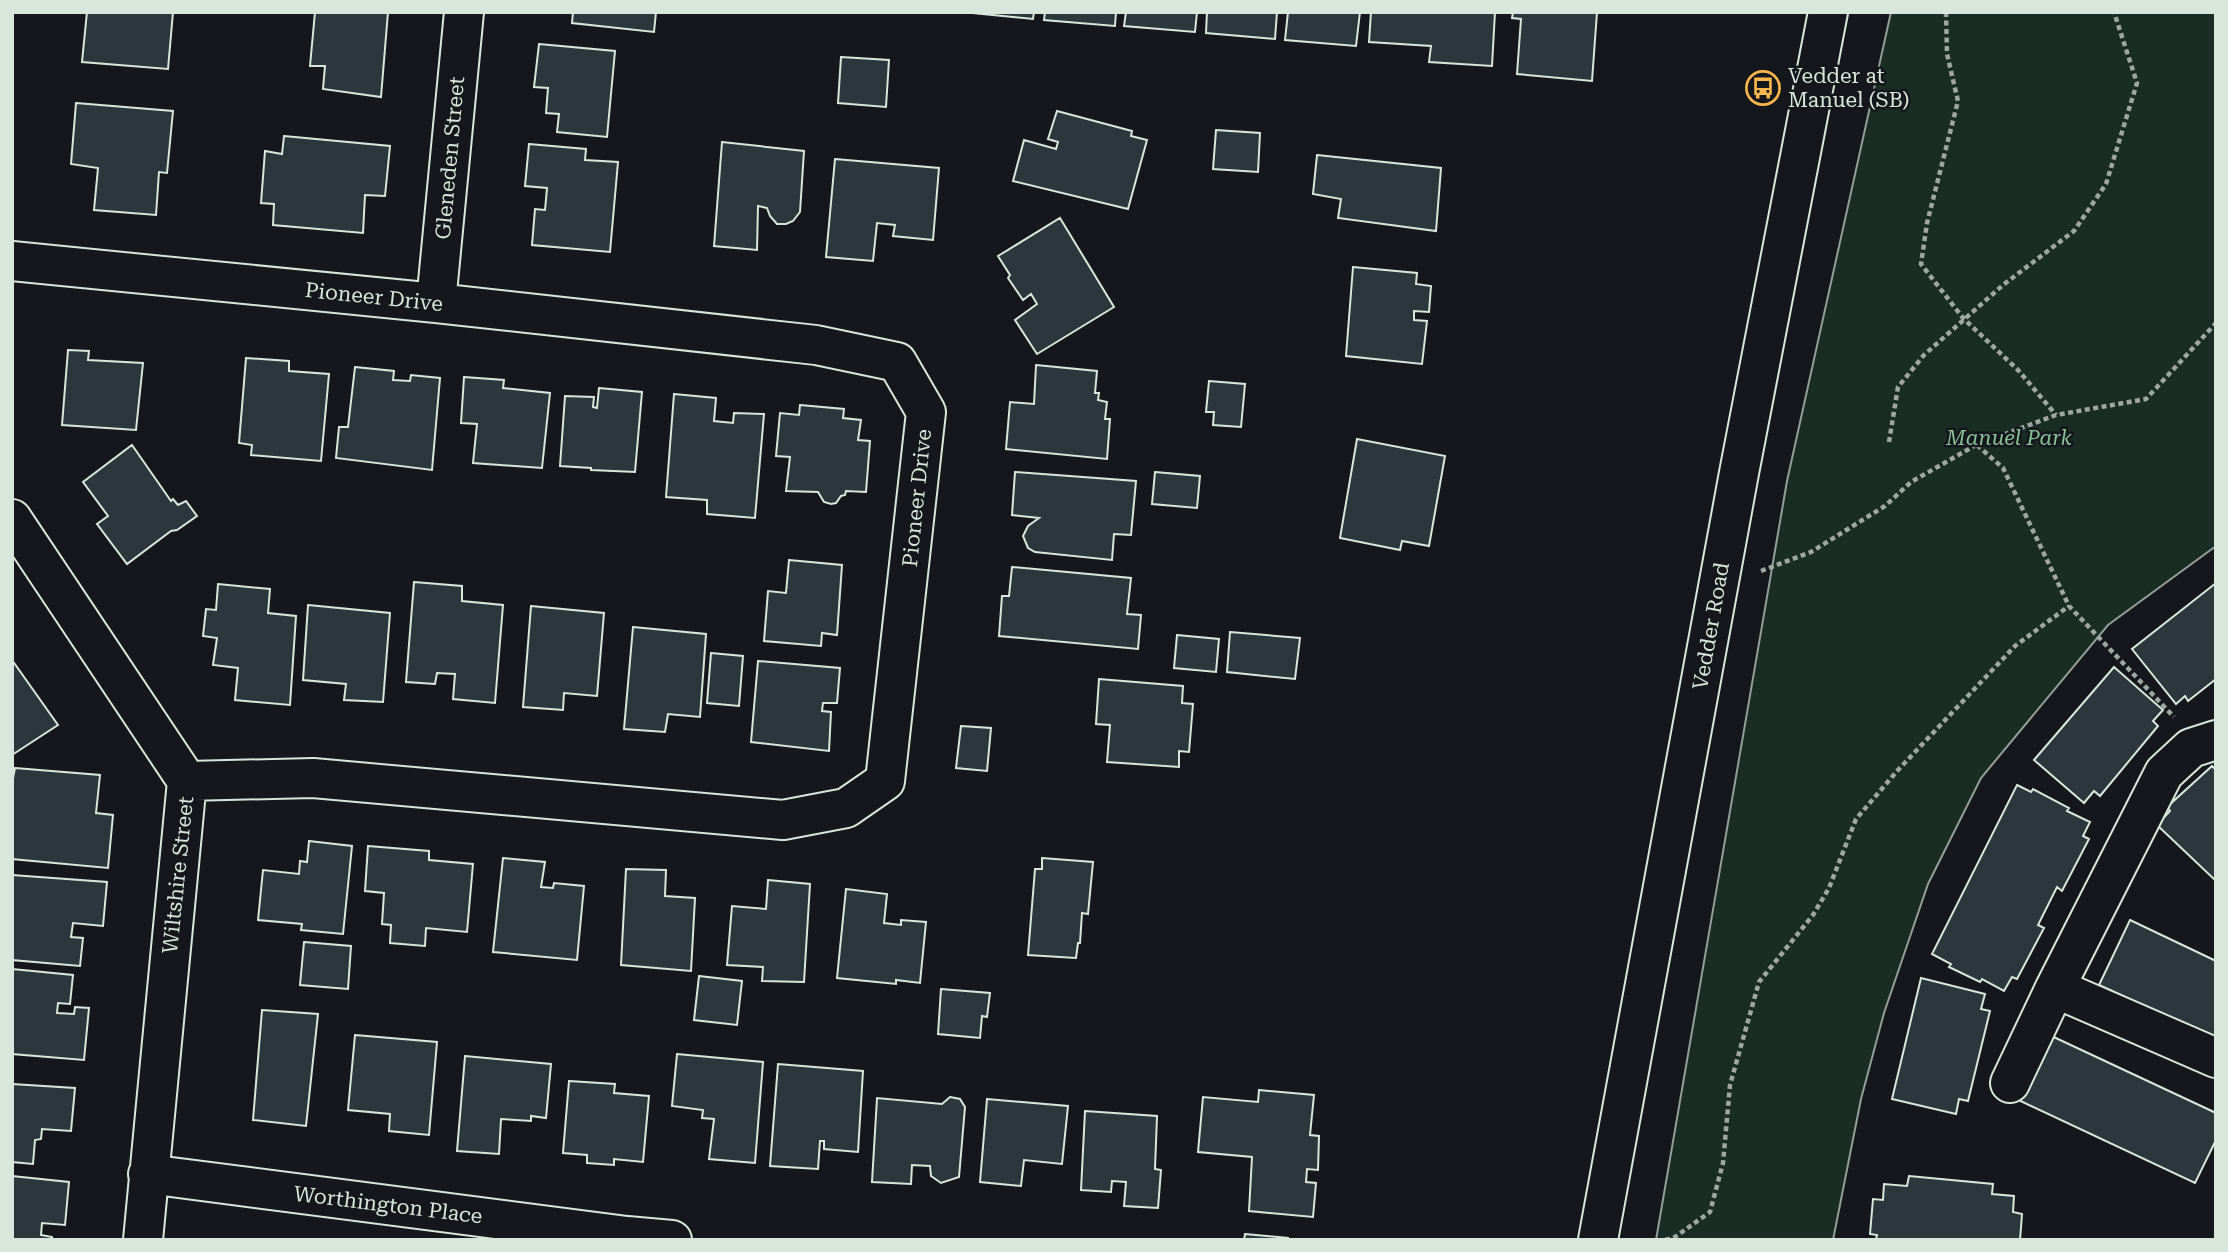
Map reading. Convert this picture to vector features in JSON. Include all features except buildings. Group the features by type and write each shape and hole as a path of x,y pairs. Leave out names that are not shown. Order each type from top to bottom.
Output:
{"street":[{"name":"Gleneden Street","path":"436,303 464,12"},
{"name":"Vedder Road","path":"1598,1240 1739,473 1828,12"},
{"name":"Pioneer Drive","path":"12,261 436,303 816,345 897,362 926,412 886,781 846,808 783,820 313,778 187,781"},
{"name":"Wiltshire Street","path":"12,519 187,781 143,1240"},
{"path":"2010,1083 2164,773 2203,744"},
{"path":"2055,988 2216,1058"},
{"name":"Worthington Place","path":"148,1174 627,1238 672,1240"}],"path":[{"path":"1946,12 1947,54 1958,101 1927,223 1921,264 1963,318 2018,370 2056,415"},
{"path":"1889,442 1898,387 1924,355 1963,318 2074,231 2106,184 2137,83 2114,12"},
{"path":"1761,571 1811,552 1885,506 1910,482 1976,445 2056,415 2146,399 2216,323"},
{"path":"1976,445 2003,468 2069,606 2203,744"},
{"path":"1665,1240 1675,1237 1710,1212 1723,1163 1730,1086 1759,982 1813,915 1829,888 1856,819 1898,770 2015,646 2069,606"}],"green space":[{"name":"Manuel Park","path":"1891,12 2216,12 2216,546 2108,625 1981,778 1928,884 1884,1013 1861,1099 1833,1240 1656,1240 1787,481"}],"place":[{"name":"Vedder at Manuel (SB)","path":"1763,88"}]}
